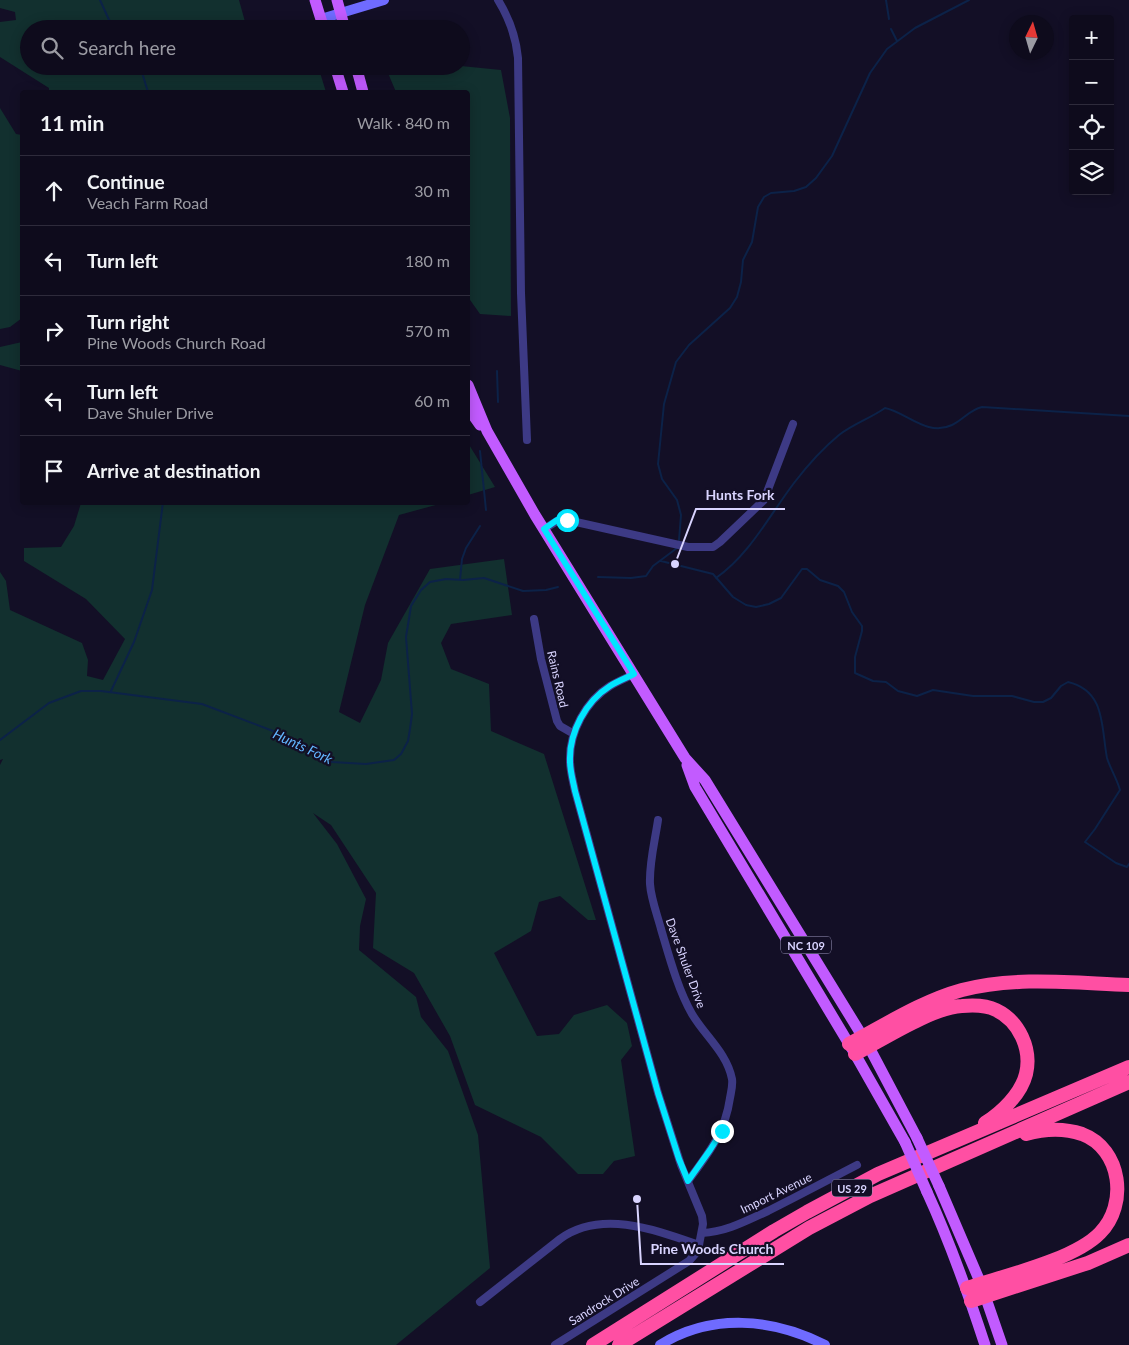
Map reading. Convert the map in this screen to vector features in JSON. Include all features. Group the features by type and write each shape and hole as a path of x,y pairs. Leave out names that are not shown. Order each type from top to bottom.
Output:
{"highway":[{"path":"866,1042 927,1003 962,991 1001,982 1050,981 1129,985"},
{"path":"852,1049 933,1013 960,1006 980,1006 996,1010 1014,1023 1023,1038 1027,1056 1026,1074 1020,1090 1009,1104 992,1119 958,1140"},
{"name":"US 29","path":"593,1345 806,1212 878,1174 1129,1067"},
{"name":"US 29","path":"619,1345 809,1228 870,1196 1129,1082"},
{"path":"969,1295 1060,1258 1081,1247 1100,1233 1113,1214 1118,1194 1116,1175 1110,1157 1097,1143 1083,1135 1061,1129 1037,1131 987,1145"},
{"path":"983,1290 1088,1263 1129,1245"}],"main road":[{"path":"315,0 321,20"},
{"path":"337,0 343,20"},
{"path":"338,75 342,90"},
{"path":"358,75 362,90"},
{"name":"NC 109","path":"470,390 487,431 544,529 685,758 705,780 866,1042 917,1138 939,1186 983,1290 1002,1345"},
{"name":"NC 109","path":"470,411 478,423 487,431"},
{"name":"NC 109","path":"685,758 695,787 852,1049 905,1142 947,1236 985,1345"}],"street":[{"path":"330,20 341,14 384,0"},
{"path":"498,0 514,32 518,58 521,293 527,440"},
{"path":"544,529 557,520 567,520 688,547 713,547 764,500 793,424"},
{"name":"Rains Road","path":"534,619 541,659 556,721 560,726 574,734"},
{"path":"634,674 610,686 595,698 584,712 574,734 570,748 570,761 575,791 658,1093 679,1159 702,1216 702,1233"},
{"name":"Dave Shuler Drive","path":"658,820 650,873 650,888 655,909 687,1004 693,1016 726,1063 732,1080 722,1131 688,1181"},
{"name":"Import Avenue","path":"702,1233 724,1230 744,1222 857,1165"},
{"path":"480,1302 560,1238 580,1227 602,1224 650,1229 699,1245"},
{"name":"Sandrock Drive","path":"555,1345 676,1271 694,1256 702,1233"},
{"path":"660,1345 677,1336 708,1326 744,1322 789,1329 825,1345"}],"green space":[{"path":"0,0 239,0 245,20 20,20 20,70 0,57 0,22 16,20 15,12 0,8"},
{"path":"470,67 501,70 510,118 511,316 480,314 470,300 470,90 395,90 389,75 470,75"},
{"path":"28,75 321,75 325,90 49,90 49,88"},
{"path":"0,108 16,134 20,135 20,320 10,327 0,329"},
{"path":"20,342 20,370 0,365 0,347"},
{"path":"470,446 495,487 470,494"},
{"path":"80,505 436,505 399,515 365,605 339,712 360,723 381,680 388,643 430,569 504,559 512,615 451,624 441,643 451,669 489,684 491,731 544,754 596,920 588,920 560,896 539,902 531,931 494,953 537,1036 559,1034 574,1015 607,1005 627,1023 632,1046 621,1060 635,1156 614,1161 603,1174 578,1174 541,1137 475,1105 450,1036 414,973 373,948 376,893 331,825 313,813 337,844 366,899 360,926 359,950 416,997 421,1017 448,1051 478,1135 490,1268 396,1345 0,1345 0,765 3,759 0,760 0,572 6,581 10,610 82,643 88,660 87,676 103,680 125,639 86,599 24,561 24,548 61,547 74,526"}],"waterway":[{"path":"100,0 109,20"},
{"path":"886,0 889,19"},
{"path":"679,540 681,515 677,500 662,479 658,464 664,404 676,362 689,345 730,308 737,297 741,282 743,260 752,242 758,207 764,197 771,193 794,191 806,187 816,178 832,156 870,73 887,49 915,28 969,0"},
{"path":"891,29 897,41"},
{"path":"143,75 147,90"},
{"path":"497,371 498,402"},
{"path":"716,578 739,558 749,546 809,464 844,431 885,408 925,426 934,428 952,425 973,410 982,407 1129,416"},
{"path":"480,451 486,510"},
{"path":"111,691 134,642 152,590 163,505"},
{"path":"460,580 462,559 466,548 480,526"},
{"name":"Hunts Fork","path":"598,577 631,578 646,576 653,566 677,548"},
{"name":"Hunts Fork","path":"661,561 713,574 733,597 746,605 756,607 769,604 781,598 802,569 807,569 820,580 838,586 844,592 852,612 862,626 855,657 855,673 873,681 886,682 898,691 917,696 933,690 973,696 1012,696 1034,702 1043,702 1051,698 1061,686 1068,682 1080,687 1089,693 1100,712 1107,758 1120,790 1085,842 1116,863 1127,867 1129,864"},
{"name":"Hunts Fork","path":"0,740 49,703 81,691 101,691 202,704 273,731 317,756 332,762 366,764 394,760 401,754 408,741 410,729 412,714 406,637 411,606 421,590 430,582 446,579 484,578 523,591 546,590 558,587"}],"place":[{"name":"Hunts Fork","path":"675,564"},
{"name":"Pine Woods Church","path":"637,1199"}],"route":[{"path":"567,520 557,520 544,529 634,674 610,686 595,698 584,712 570,748 570,761 575,791 658,1093 688,1181 722,1131"}]}
